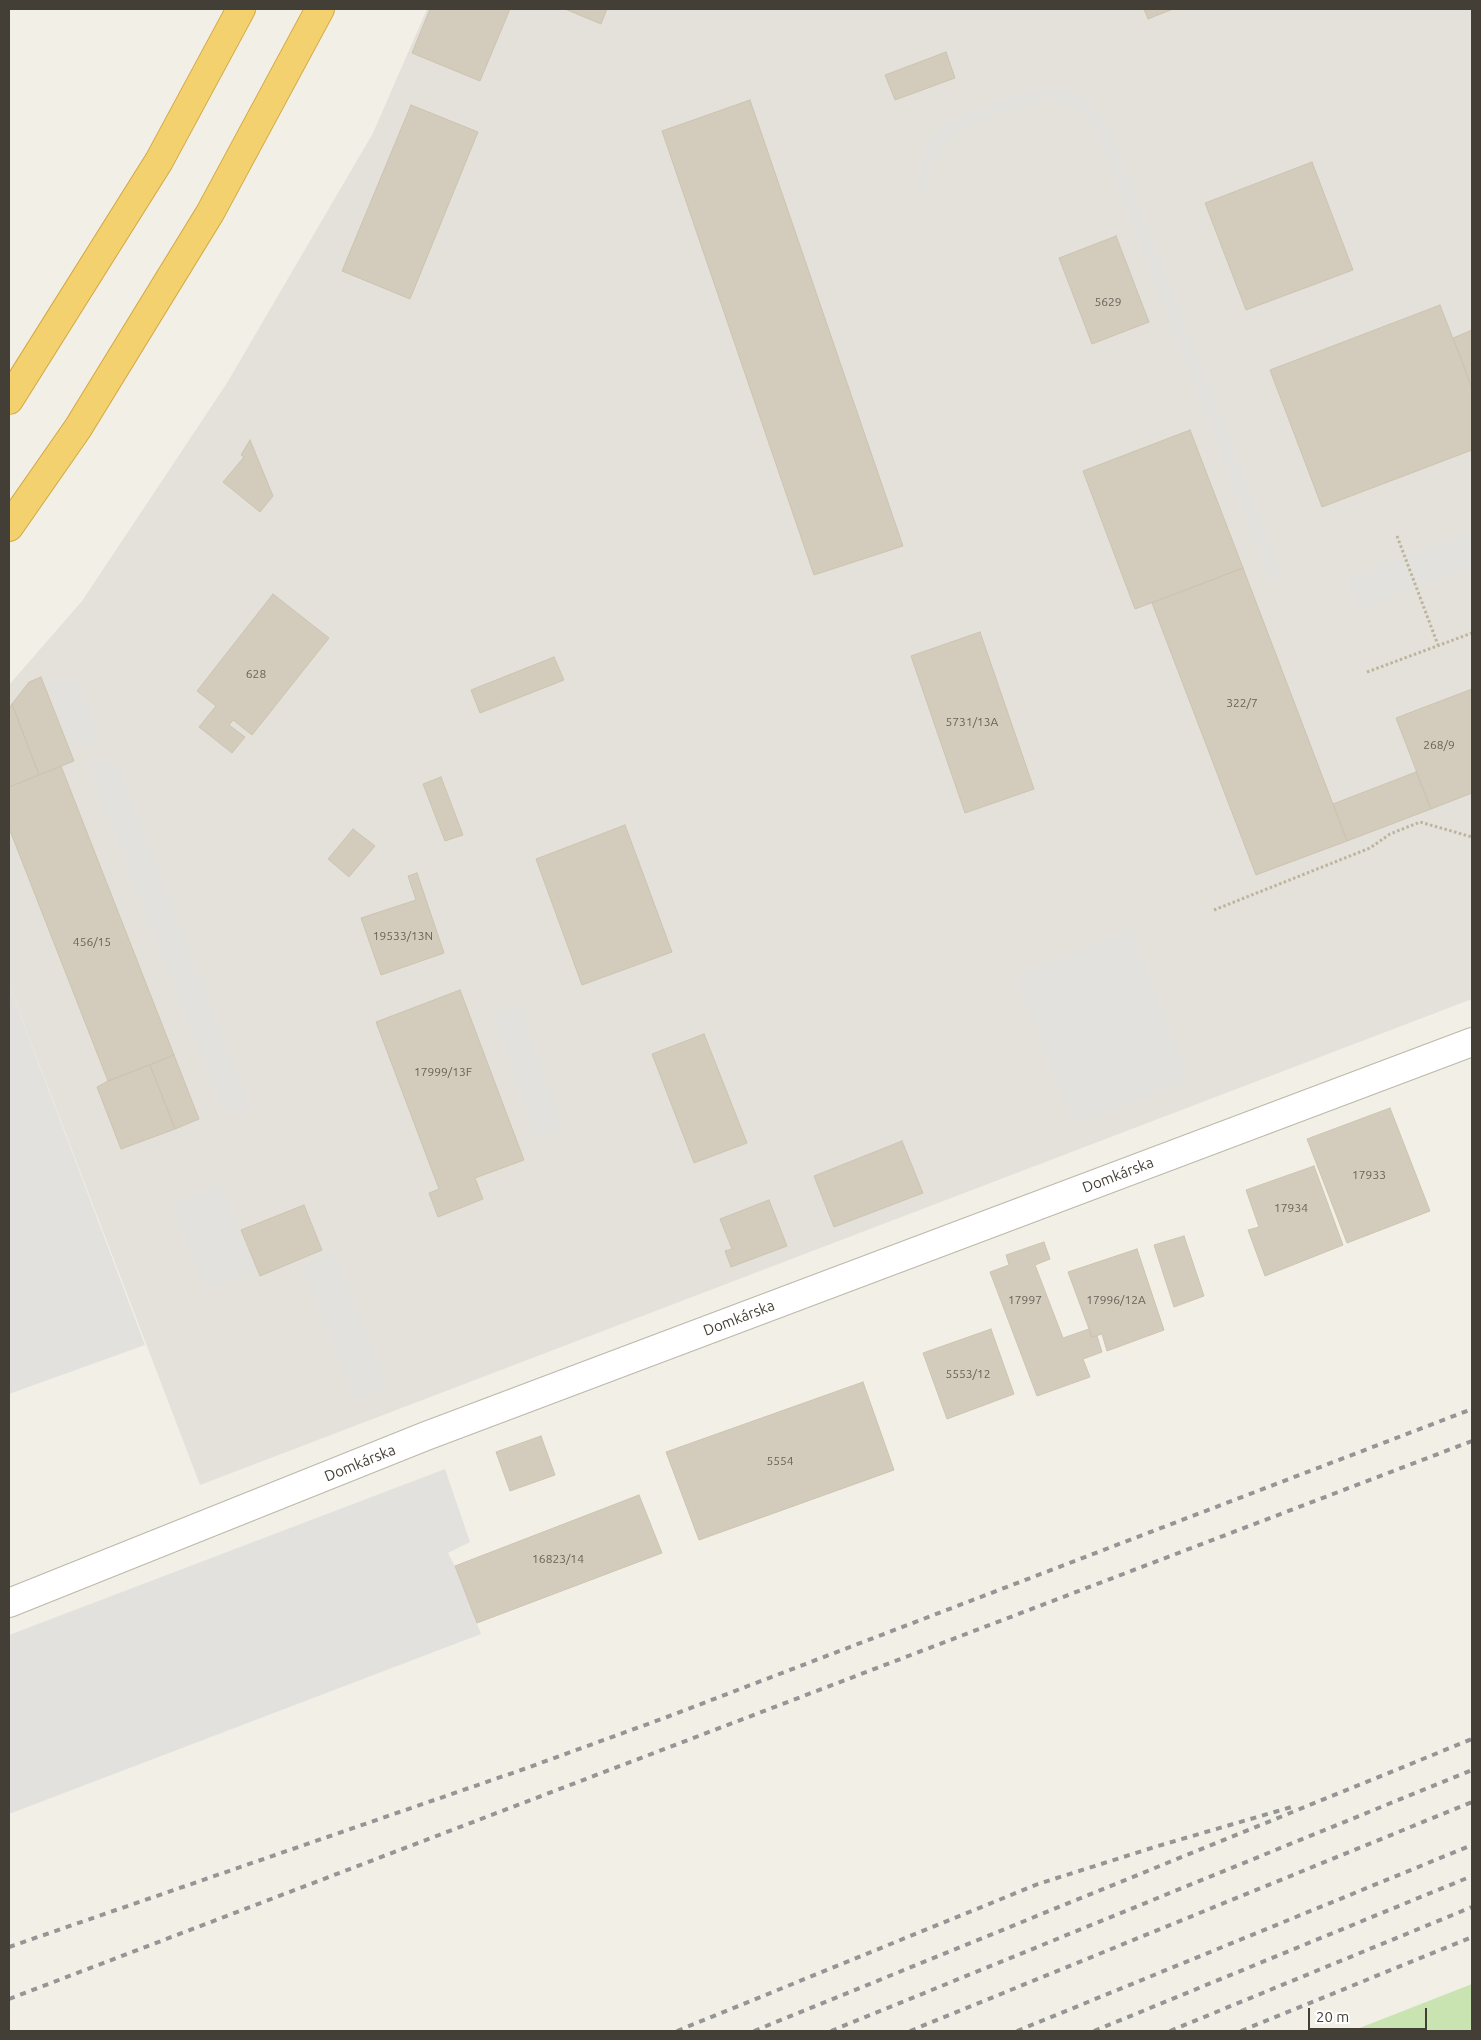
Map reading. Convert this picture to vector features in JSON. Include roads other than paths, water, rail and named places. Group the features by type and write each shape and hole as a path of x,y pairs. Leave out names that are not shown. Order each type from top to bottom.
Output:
{"highway":[{"path":"9,400 159,161 241,9"},
{"path":"9,527 78,428 210,213 320,9"}],"street":[{"name":"Domkárska","path":"9,1603 426,1436 1472,1042"}],"railway":[{"path":"9,1947 524,1769 667,1717 1472,1409"},
{"path":"9,1999 1472,1441"},
{"path":"754,2031 1472,1739"},
{"path":"831,2031 1472,1770"},
{"path":"910,2031 1472,1802"},
{"path":"677,2031 1038,1884 1158,1846 1295,1806"},
{"path":"1017,2031 1472,1845"},
{"path":"1094,2031 1472,1876"},
{"path":"1170,2031 1472,1907"},
{"path":"1241,2031 1472,1937"}]}
